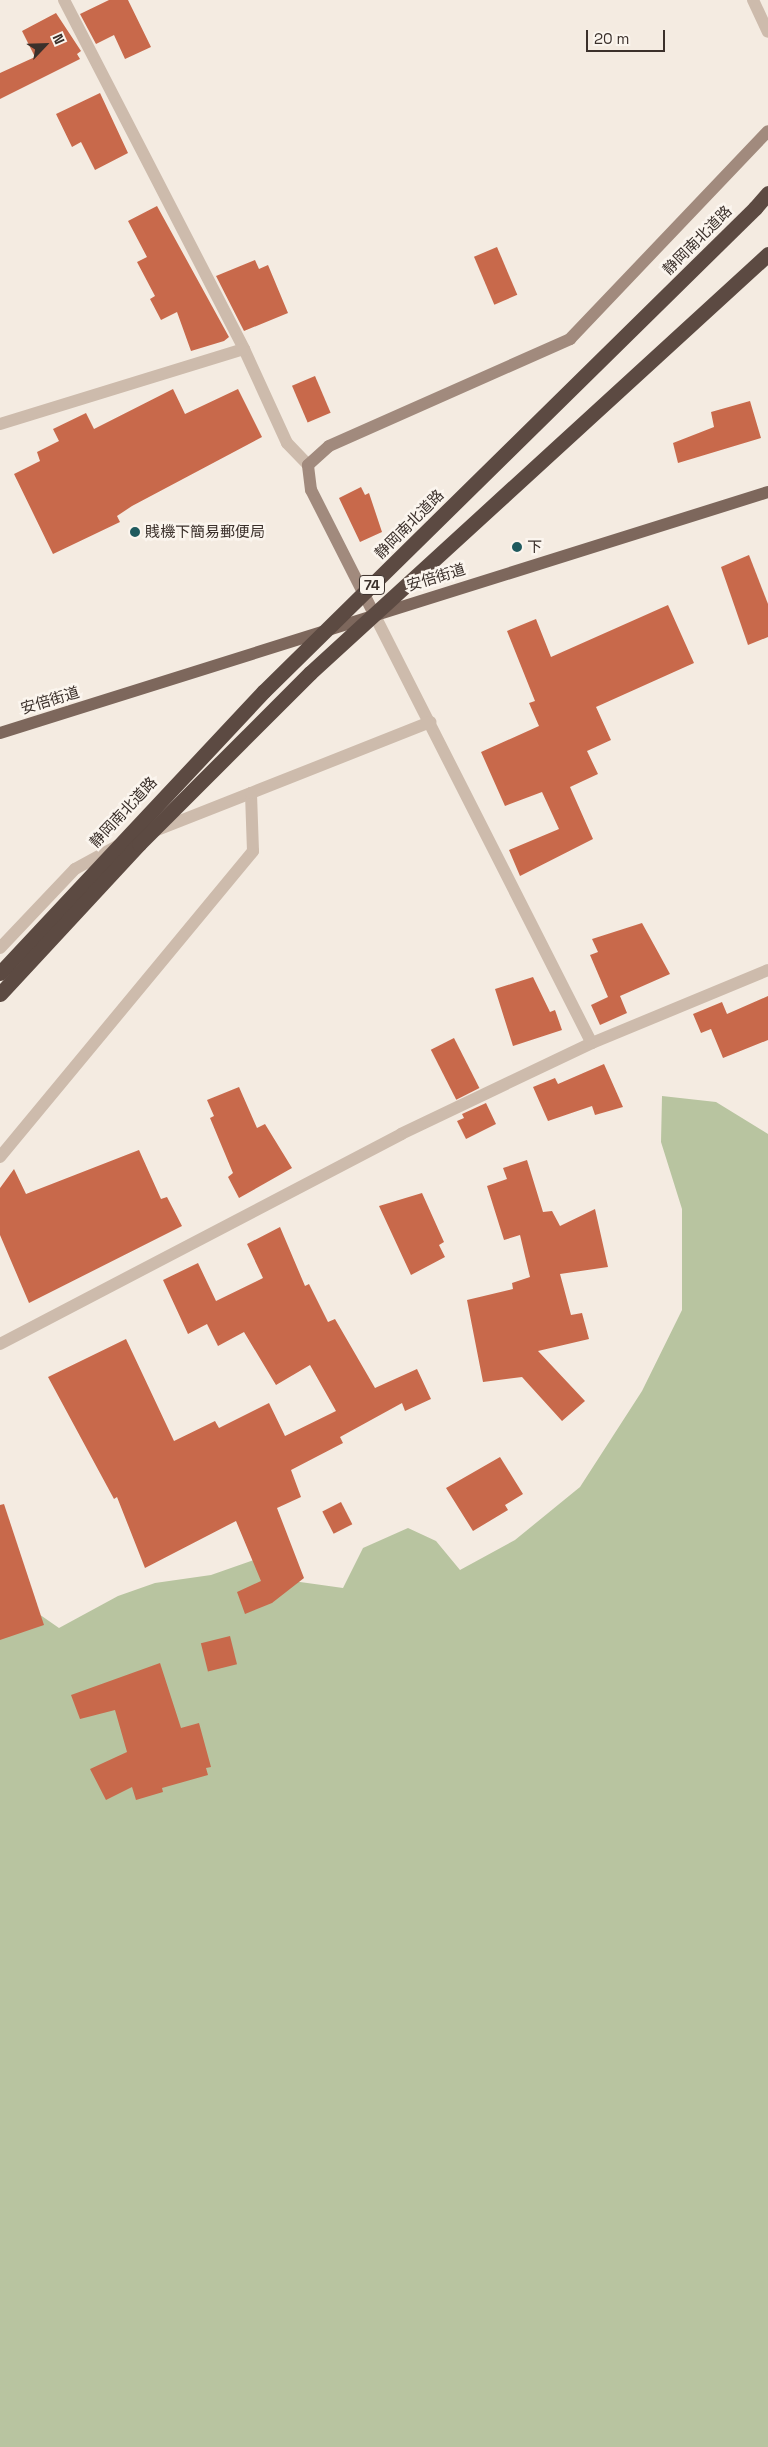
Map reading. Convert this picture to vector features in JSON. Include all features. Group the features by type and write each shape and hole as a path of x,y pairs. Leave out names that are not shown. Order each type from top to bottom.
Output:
{"highway":[{"name":"静岡南北道路","path":"0,973 264,692 768,194"},
{"name":"74","path":"0,994 139,844 310,673 768,254"}],"main road":[{"name":"安倍街道","path":"0,733 374,614 768,492"}],"street":[{"path":"64,0 244,348 287,443 308,465 311,490 592,1043"},
{"path":"753,0 768,32"},
{"path":"308,465 329,446 570,339 768,131"},
{"path":"0,424 244,348"},
{"path":"0,948 75,869 97,854 430,722"},
{"path":"0,1157 252,851 251,793"},
{"path":"0,1344 401,1134 592,1043 768,970"}],"green space":[{"path":"662,1096 716,1102 768,1134 768,2447 0,2447 0,1587 59,1628 118,1596 155,1583 211,1575 265,1556 293,1581 343,1588 363,1548 408,1528 436,1541 460,1570 515,1540 580,1487 642,1391 682,1310 682,1209 661,1142"}],"building":[{"path":"109,0 128,0 151,47 125,59 114,35 96,44 80,14"},
{"path":"56,13 81,51 77,54 80,59 0,99 0,73 35,57 22,31"},
{"path":"100,93 128,153 95,170 81,142 72,147 56,114"},
{"path":"157,206 229,337 224,341 191,351 177,312 161,320 150,299 155,296 137,262 147,257 128,221"},
{"path":"497,247 517,295 494,305 474,257"},
{"path":"255,260 259,269 268,265 288,313 244,331 216,276"},
{"path":"315,376 331,413 308,423 292,386"},
{"path":"173,389 185,414 238,389 262,437 132,506 117,516 120,522 53,554 14,474 40,461 37,452 59,441 53,429 86,413 94,429"},
{"path":"750,401 761,438 678,463 673,443 714,427 711,412"},
{"path":"361,487 365,495 369,493 382,532 360,542 339,498"},
{"path":"749,555 768,604 768,637 748,645 721,567"},
{"path":"668,605 694,663 596,707 611,740 587,751 598,774 570,787 593,839 520,876 509,850 559,829 542,792 505,806 481,752 539,726 529,703 535,701 507,631 536,619 551,657"},
{"path":"642,923 670,974 620,996 627,1013 600,1025 591,1005 608,997 590,955 598,952 592,939"},
{"path":"533,977 550,1012 555,1010 562,1030 513,1046 495,989"},
{"path":"768,996 768,1040 723,1058 711,1029 701,1033 693,1014 722,1002 727,1014"},
{"path":"454,1038 479,1088 456,1100 431,1050"},
{"path":"604,1064 623,1107 595,1115 592,1106 548,1121 533,1087 555,1078 558,1084"},
{"path":"239,1087 257,1128 265,1124 292,1168 239,1198 228,1177 233,1173 210,1118 214,1116 207,1100"},
{"path":"486,1103 496,1124 466,1139 457,1121 464,1118 462,1114"},
{"path":"139,1150 161,1199 167,1197 182,1226 29,1303 0,1235 0,1188 14,1169 26,1194"},
{"path":"527,1160 543,1212 552,1211 560,1226 595,1209 608,1267 560,1274 571,1315 582,1313 589,1339 538,1351 585,1401 562,1421 522,1377 483,1382 467,1300 513,1289 512,1283 530,1277 520,1235 504,1240 487,1186 507,1179 503,1168"},
{"path":"422,1193 444,1242 439,1245 445,1257 411,1275 379,1206"},
{"path":"280,1227 305,1286 309,1284 328,1322 335,1319 375,1388 417,1369 431,1399 405,1411 402,1403 340,1437 343,1443 291,1470 301,1497 277,1508 304,1578 272,1603 245,1614 237,1592 261,1581 236,1521 145,1568 117,1497 114,1499 48,1377 126,1339 174,1441 215,1421 219,1428 269,1403 285,1436 336,1411 310,1365 276,1385 244,1332 218,1346 207,1324 188,1334 163,1280 198,1263 216,1301 263,1278 247,1244"},
{"path":"500,1457 523,1494 505,1505 508,1510 473,1531 446,1488"},
{"path":"341,1502 352,1524 334,1534 322,1512"},
{"path":"4,1504 44,1625 0,1640 0,1505"},
{"path":"230,1636 237,1664 208,1671 201,1643"},
{"path":"160,1663 181,1728 199,1723 211,1767 206,1768 208,1775 162,1788 163,1792 136,1800 132,1787 106,1800 90,1769 127,1752 115,1710 80,1719 71,1695"}],"place":[{"name":"賎機下簡易郵便局","path":"135,532"},
{"name":"下","path":"517,547"}]}
